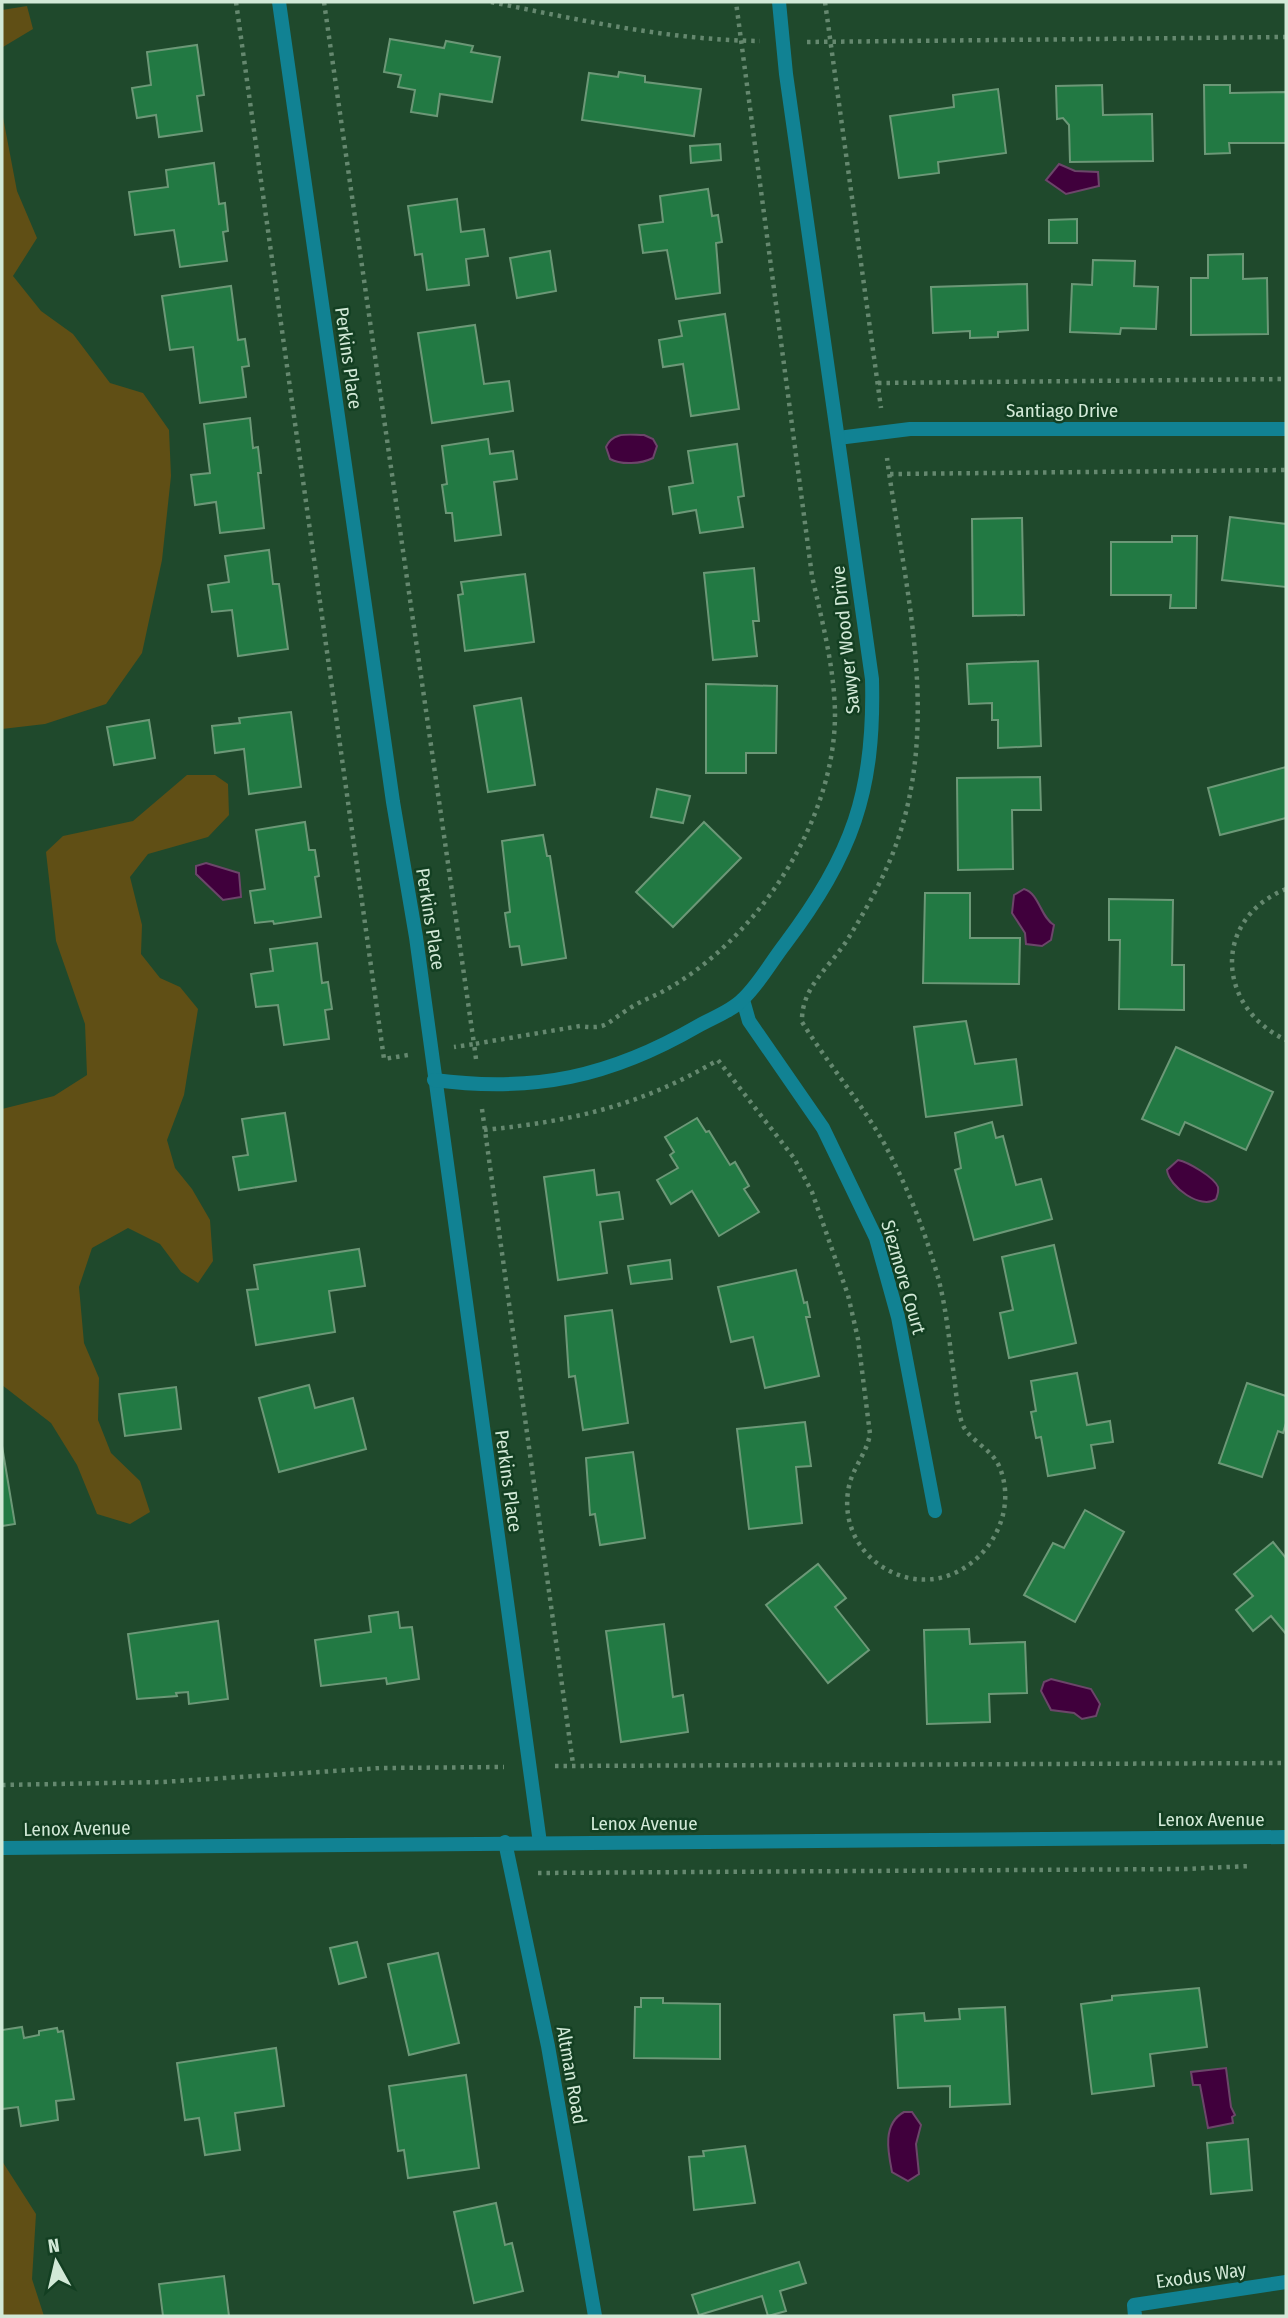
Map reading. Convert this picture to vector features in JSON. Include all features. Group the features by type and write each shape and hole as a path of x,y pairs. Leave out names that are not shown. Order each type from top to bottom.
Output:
{"street":[{"name":"Perkins Place","path":"279,2 391,788 416,937 433,1080 540,1843"},
{"name":"Sawyer Wood Drive","path":"433,1080 479,1086 549,1082 588,1075 625,1063 677,1038 743,1000 823,893 847,844 865,791 873,722 872,679 779,2"},
{"name":"Santiago Drive","path":"838,438 910,429 1286,429"},
{"name":"Siezmore Court","path":"743,1000 749,1021 824,1128 876,1238 898,1317 935,1511"},
{"name":"Lenox Avenue","path":"2,1848 1286,1838"},
{"name":"Altman Road","path":"505,1842 548,2046 595,2316"},
{"name":"Exodus Way","path":"1135,2316 1134,2305 1286,2282"}],"path":[{"path":"236,2 384,1059 580,1026 597,1029 609,1025 625,1011 683,981 715,956 762,908 791,863 817,803 831,760 835,714 832,670 813,576 739,41 736,2"},
{"path":"324,2 474,1044 573,1764"},
{"path":"491,2 629,30 739,41 1286,37"},
{"path":"484,1130 576,1118 614,1107 659,1092 718,1060 794,1158 812,1192 848,1295 858,1339 870,1434 868,1447 857,1463 846,1498 849,1524 856,1542 872,1560 911,1578 952,1575 988,1549 1004,1510 1004,1486 999,1466 984,1445 962,1425 936,1268 918,1218 885,1145 802,1023 806,992 849,939 892,853 911,782 918,736 919,674 825,2"},
{"path":"878,383 1286,379"},
{"path":"890,474 1286,470"},
{"path":"1286,889 1269,896 1251,912 1236,935 1231,962 1234,987 1247,1010 1265,1028 1286,1040"},
{"path":"2,1785 162,1782 381,1768 530,1768 573,1764 1286,1763"},
{"path":"512,1876 556,1872 1185,1870 1257,1865"}],"shaded area":[{"path":"27,6 33,29 2,50 2,10"},
{"path":"2,112 17,191 37,238 13,276 41,311 73,334 110,383 143,393 169,430 171,476 162,560 142,653 106,704 45,724 2,729"},
{"path":"1059,164 1075,171 1098,172 1099,186 1066,194 1046,180"},
{"path":"622,435 644,435 653,439 657,446 653,458 631,463 610,459 606,447 613,438"},
{"path":"187,775 215,775 228,784 229,815 208,837 148,854 130,877 142,925 141,954 160,978 180,987 198,1009 184,1095 167,1140 175,1168 192,1189 210,1220 213,1261 198,1283 181,1272 160,1244 128,1228 92,1248 79,1287 84,1343 99,1378 98,1420 111,1453 140,1481 150,1512 130,1524 97,1514 77,1465 51,1423 2,1385 2,1109 54,1096 87,1075 85,1024 56,941 46,852 63,836 133,821"},
{"path":"206,863 239,873 241,897 223,900 196,874 196,866"},
{"path":"1024,889 1033,896 1054,925 1051,940 1042,946 1026,944 1025,933 1012,913 1014,895"},
{"path":"1178,1160 1194,1167 1216,1183 1216,1199 1210,1202 1202,1201 1179,1190 1167,1170"},
{"path":"1051,1679 1091,1689 1100,1704 1096,1716 1082,1719 1074,1713 1051,1710 1041,1691 1044,1682"},
{"path":"1226,2068 1231,2107 1235,2115 1232,2117 1233,2123 1208,2128 1200,2085 1193,2085 1191,2072"},
{"path":"904,2112 912,2112 921,2125 916,2144 919,2174 908,2181 892,2172 888,2147 892,2124"},
{"path":"2,2161 36,2214 32,2279 44,2316 2,2316"}],"building":[{"path":"390,39 444,48 446,41 473,46 471,52 500,57 492,102 440,94 437,116 411,112 415,90 398,87 401,75 384,72"},
{"path":"197,45 204,95 197,96 202,131 159,137 156,115 137,118 132,88 151,85 147,52"},
{"path":"619,72 645,76 645,82 701,89 694,136 582,120 589,73 618,77"},
{"path":"1102,85 1103,115 1152,114 1153,161 1070,162 1069,125 1063,118 1057,119 1056,86"},
{"path":"1204,85 1230,85 1230,93 1286,92 1286,143 1229,143 1230,153 1205,154"},
{"path":"998,89 1006,153 938,162 939,173 899,178 890,116 954,107 953,95"},
{"path":"720,144 721,160 691,163 690,146"},
{"path":"214,163 219,204 225,203 228,231 223,232 227,261 180,267 174,230 135,235 129,192 168,187 166,170"},
{"path":"708,189 712,216 718,215 722,242 716,243 720,293 676,299 667,250 643,253 639,225 663,222 660,196"},
{"path":"457,199 461,232 484,229 488,256 466,259 469,285 427,290 422,254 415,255 408,206"},
{"path":"1077,219 1077,243 1049,243 1049,220"},
{"path":"550,251 556,291 517,298 510,258"},
{"path":"1243,254 1243,279 1267,278 1268,334 1191,335 1191,278 1208,278 1208,255"},
{"path":"1093,260 1135,261 1134,286 1158,287 1156,329 1121,328 1120,334 1070,332 1072,284 1092,285"},
{"path":"1027,284 1028,330 998,332 998,337 970,338 970,331 933,333 931,287"},
{"path":"231,286 238,340 245,339 249,366 242,367 246,397 200,403 193,347 170,350 162,296"},
{"path":"725,314 739,409 691,416 683,364 663,367 659,340 682,336 679,321"},
{"path":"475,325 484,384 509,381 513,411 432,423 418,333"},
{"path":"250,418 253,448 258,447 264,528 220,533 216,502 195,505 191,475 210,473 204,424"},
{"path":"488,439 490,454 513,451 517,479 494,482 501,535 455,541 452,513 446,513 442,485 447,484 442,446"},
{"path":"737,444 744,496 738,497 743,527 700,533 696,510 673,514 669,487 693,483 688,451"},
{"path":"1230,517 1286,524 1286,587 1222,580"},
{"path":"1022,518 1024,615 973,616 972,519"},
{"path":"1172,536 1197,536 1196,608 1170,608 1171,595 1111,595 1111,542 1172,542"},
{"path":"269,550 273,584 279,584 288,649 238,656 232,610 212,612 208,585 229,582 225,556"},
{"path":"754,568 759,621 753,621 757,656 713,660 704,573"},
{"path":"525,574 534,642 465,651 458,595 463,594 461,582"},
{"path":"1038,661 1041,746 998,748 998,720 992,720 992,703 969,704 967,664"},
{"path":"706,684 777,686 776,753 746,753 746,773 706,773"},
{"path":"521,698 535,785 488,792 474,706"},
{"path":"291,712 301,787 249,794 244,749 215,753 212,726 240,723 239,718"},
{"path":"149,720 155,758 114,765 107,727"},
{"path":"1286,767 1286,818 1220,835 1208,788"},
{"path":"1040,777 1041,810 1012,810 1013,869 958,870 957,778"},
{"path":"657,789 690,796 683,823 651,817"},
{"path":"305,822 309,850 315,850 319,876 315,877 321,917 274,924 273,921 255,923 250,891 265,889 256,830"},
{"path":"704,822 741,858 673,927 636,892"},
{"path":"543,835 547,856 550,856 566,958 522,965 519,946 510,947 505,913 510,912 502,841"},
{"path":"925,893 970,893 970,938 1020,938 1019,984 923,983"},
{"path":"1109,899 1173,900 1172,965 1184,965 1184,1010 1119,1009 1120,940 1109,940"},
{"path":"317,943 322,983 328,982 332,1009 325,1010 329,1039 284,1045 278,1005 256,1007 251,974 273,971 270,949"},
{"path":"966,1021 975,1064 1016,1059 1022,1105 926,1117 914,1027"},
{"path":"1176,1047 1273,1092 1246,1150 1185,1122 1179,1135 1142,1119"},
{"path":"285,1113 296,1181 239,1190 233,1157 248,1155 242,1119"},
{"path":"697,1118 706,1132 709,1131 730,1165 735,1162 749,1186 744,1189 759,1212 719,1236 692,1191 671,1204 657,1180 678,1168 670,1155 674,1152 665,1137"},
{"path":"992,1122 996,1138 1003,1136 1016,1185 1041,1179 1052,1219 974,1240 955,1170 961,1168 955,1133"},
{"path":"594,1170 597,1195 619,1192 623,1219 600,1222 607,1273 558,1280 544,1177"},
{"path":"1054,1245 1076,1343 1009,1358 1000,1313 1013,1310 1002,1257"},
{"path":"359,1249 365,1286 329,1291 335,1332 256,1345 247,1290 258,1289 254,1265"},
{"path":"670,1260 672,1279 631,1284 628,1266"},
{"path":"796,1270 804,1303 807,1302 810,1317 806,1317 819,1376 765,1388 753,1337 731,1342 718,1287"},
{"path":"612,1310 628,1423 583,1430 575,1376 569,1377 565,1316"},
{"path":"1077,1373 1087,1425 1110,1421 1113,1442 1091,1445 1095,1468 1048,1476 1041,1437 1036,1438 1031,1412 1036,1411 1031,1381"},
{"path":"1247,1383 1286,1396 1286,1423 1283,1433 1278,1431 1262,1477 1219,1463"},
{"path":"309,1385 315,1408 353,1398 366,1449 279,1472 259,1398"},
{"path":"176,1387 181,1429 125,1436 119,1394"},
{"path":"805,1422 811,1466 796,1467 802,1523 749,1529 737,1429"},
{"path":"2,1446 15,1524 2,1526"},
{"path":"633,1452 645,1538 600,1545 595,1514 590,1515 586,1458"},
{"path":"1085,1510 1124,1532 1075,1622 1024,1595 1053,1543 1064,1548"},
{"path":"1273,1542 1286,1558 1286,1634 1271,1616 1253,1631 1236,1610 1253,1596 1234,1574"},
{"path":"818,1564 846,1598 835,1607 869,1650 828,1683 766,1605"},
{"path":"398,1612 400,1628 412,1627 419,1679 387,1684 386,1678 321,1686 315,1640 371,1632 369,1616"},
{"path":"218,1621 228,1699 189,1704 188,1692 176,1693 177,1696 137,1699 128,1634"},
{"path":"664,1624 673,1697 683,1695 688,1732 621,1742 606,1631"},
{"path":"969,1629 970,1644 1025,1642 1027,1693 989,1694 990,1722 927,1724 924,1630"},
{"path":"357,1942 366,1977 339,1984 330,1948"},
{"path":"438,1953 459,2043 409,2055 388,1964"},
{"path":"1199,1988 1207,2047 1150,2054 1154,2086 1092,2094 1081,2004 1112,2000 1112,1996"},
{"path":"641,1998 663,1998 663,2003 720,2004 720,2059 634,2058 635,2007 641,2007"},
{"path":"1005,2007 1010,2104 950,2107 950,2086 898,2088 894,2015 924,2013 925,2021 960,2019 959,2009"},
{"path":"22,2027 24,2038 39,2035 39,2031 57,2028 58,2032 63,2031 74,2099 56,2101 58,2120 21,2126 18,2107 2,2109 2,2030"},
{"path":"276,2048 284,2106 235,2113 240,2150 205,2155 199,2118 185,2120 177,2063"},
{"path":"466,2075 479,2168 408,2178 404,2150 398,2151 389,2086"},
{"path":"1248,2139 1252,2190 1211,2194 1207,2143"},
{"path":"745,2146 755,2203 694,2210 689,2157 704,2156 703,2151"},
{"path":"496,2203 505,2245 512,2243 523,2291 474,2303 454,2212"},
{"path":"799,2262 806,2283 780,2291 786,2311 768,2316 762,2296 699,2315 692,2295"},
{"path":"224,2276 229,2316 163,2316 159,2284"}]}
